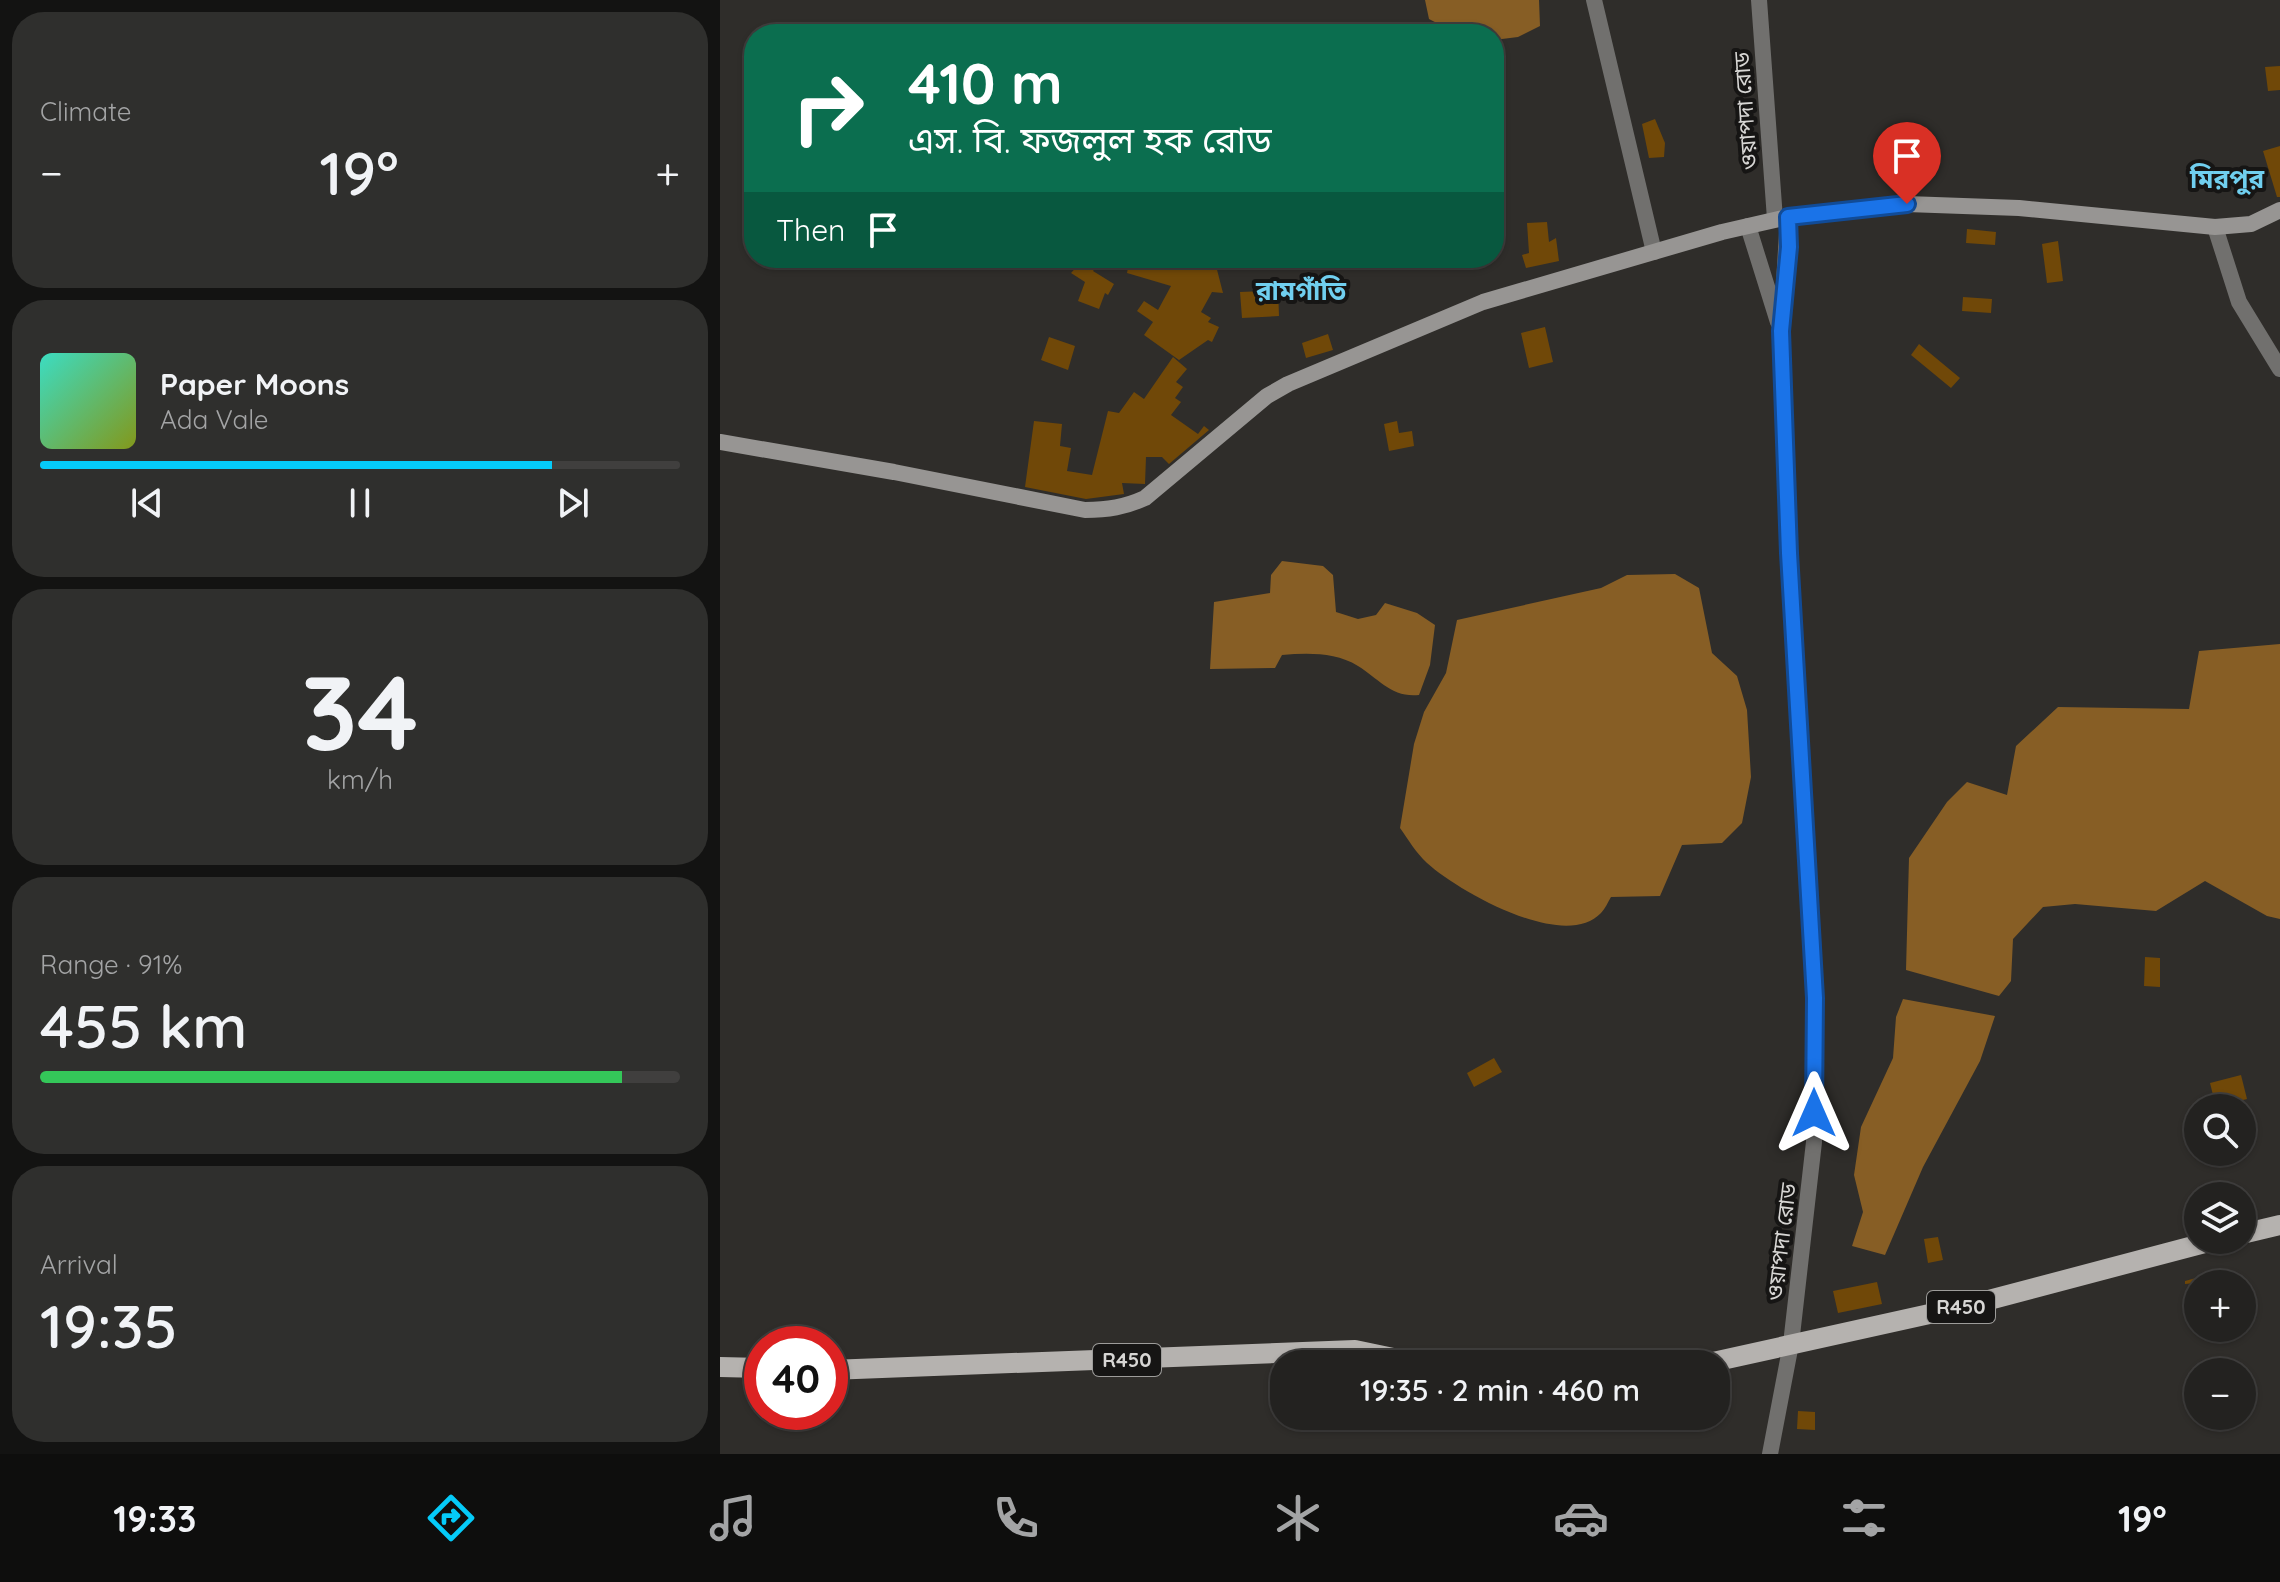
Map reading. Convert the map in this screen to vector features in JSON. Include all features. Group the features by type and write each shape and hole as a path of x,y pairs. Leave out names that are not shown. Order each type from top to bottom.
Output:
{"main road":[{"path":"720,442 1085,510 1126,506 1163,485 1267,396 1288,384 1483,302 1748,226 1781,218 1907,204 2019,208 2215,227 2251,224 2280,210"},
{"path":"2256,1231 2280,1225"},
{"name":"R450","path":"1730,1358 1970,1305 2184,1248"},
{"name":"R450","path":"848,1369 1270,1353"},
{"path":"720,1367 744,1368"}],"street":[{"path":"1594,0 1654,252"},
{"name":"ওয়াপদা রোড","path":"1759,0 1781,218 1789,247 1781,331 1790,569 1815,998 1814,1142 1791,1344 1770,1454"},
{"name":"ওয়াপদা রোড","path":"1748,226 1781,331"},
{"path":"2215,227 2221,255 2239,302 2280,369"}],"shaded area":[{"path":"1425,0 1539,0 1540,26 1518,37 1504,39 1504,24 1439,24 1429,19"},
{"path":"1282,561 1323,566 1333,575 1336,612 1358,619 1376,615 1385,603 1417,613 1435,625 1430,665 1419,695 1393,691 1349,661 1321,654 1282,655 1275,668 1210,669 1214,602 1270,593 1271,575"},
{"path":"1675,574 1699,588 1712,653 1737,676 1747,710 1751,777 1742,823 1722,843 1682,845 1660,896 1611,897 1601,913 1584,923 1563,926 1538,922 1486,901 1427,863 1400,828 1414,744 1424,712 1446,673 1457,620 1601,588 1627,575"},
{"path":"2280,644 2280,919 2267,916 2205,881 2156,911 2075,904 2043,907 2013,939 2011,981 1999,996 1906,970 1909,858 1947,802 1967,782 2007,795 2016,746 2058,707 2189,709 2199,651"},
{"path":"1903,999 1995,1016 1980,1061 1923,1167 1885,1255 1852,1246 1863,1212 1854,1175 1861,1127 1893,1058 1896,1017"}],"building":[{"path":"2280,66 2280,90 2268,91 2265,67"},
{"path":"1655,119 1665,143 1664,157 1649,158 1642,124"},
{"path":"2280,146 2280,197 2277,197 2263,151"},
{"path":"1547,222 1549,242 1556,238 1559,261 1526,268 1522,255 1529,253 1527,223"},
{"path":"1967,229 1996,232 1995,245 1966,243"},
{"path":"2058,241 2063,281 2047,283 2042,244"},
{"path":"1076,268 1095,268 1093,271 1114,284 1108,295 1105,293 1099,309 1078,301 1085,282 1071,273"},
{"path":"1128,268 1217,268 1223,293 1212,292 1201,312 1211,318 1208,322 1219,327 1212,342 1208,340 1179,360 1144,335 1153,322 1137,311 1144,301 1158,310 1171,286 1127,273"},
{"path":"1264,287 1278,288 1279,316 1242,318 1240,292 1264,291"},
{"path":"1963,297 1992,299 1991,313 1962,311"},
{"path":"1545,327 1553,362 1529,368 1521,333"},
{"path":"1328,334 1333,350 1306,358 1302,343"},
{"path":"1049,337 1075,346 1068,370 1041,360"},
{"path":"1919,344 1960,378 1951,388 1911,355"},
{"path":"1173,357 1187,369 1176,382 1183,387 1175,398 1181,402 1171,415 1198,434 1204,426 1209,430 1169,464 1162,457 1146,457 1145,484 1122,483 1124,494 1086,499 1025,487 1034,421 1062,424 1060,446 1071,448 1067,471 1092,475 1108,411 1119,413 1134,392 1144,399"},
{"path":"1397,421 1399,433 1412,431 1414,446 1389,451 1384,424"},
{"path":"2145,957 2160,958 2160,987 2144,986"},
{"path":"1494,1058 1502,1072 1474,1087 1467,1073"},
{"path":"2241,1075 2246,1094 2213,1094 2210,1083"},
{"path":"1938,1237 1943,1260 1928,1263 1924,1239"},
{"path":"1877,1282 1882,1304 1838,1313 1833,1291"},
{"path":"1798,1411 1815,1412 1815,1430 1797,1429"}],"district":[{"name":"মিরপুর","path":"2227,179"},
{"name":"রামগাঁতি","path":"1301,291"}],"route":[{"path":"1814,1113 1815,998 1789,553 1781,331 1789,247 1788,217 1837,209 1907,204"}]}
